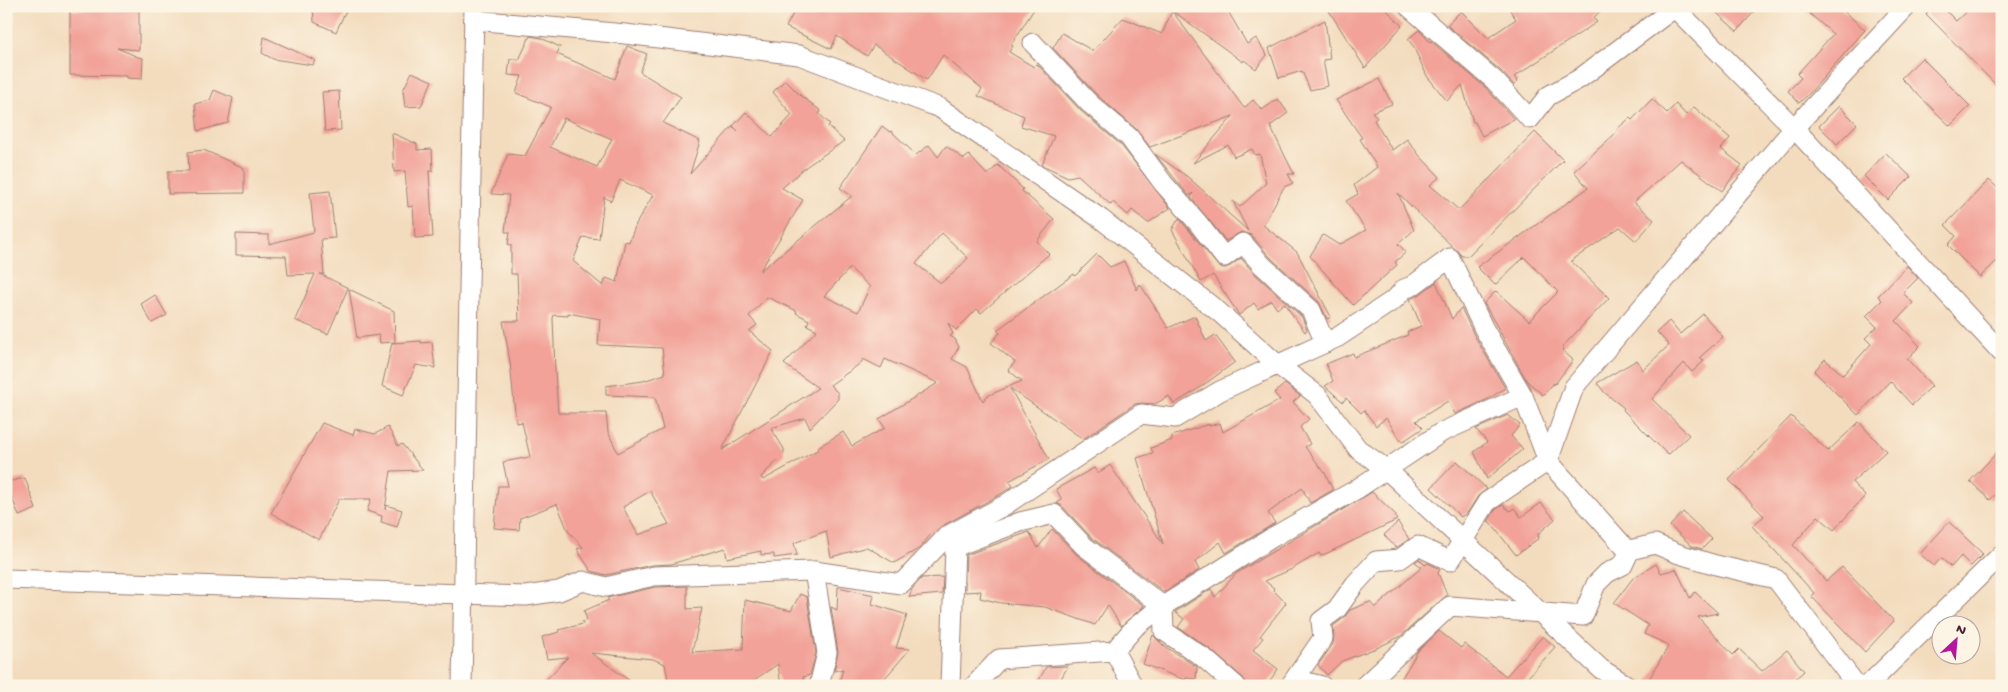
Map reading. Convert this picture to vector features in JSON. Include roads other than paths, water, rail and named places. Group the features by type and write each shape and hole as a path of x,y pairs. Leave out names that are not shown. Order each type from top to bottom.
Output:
{"street":[{"path":"1408,6 1494,80 1530,119 1548,96 1579,79 1674,7 1794,128 2002,352"},
{"path":"1290,686 1323,638 1321,621 1337,609 1355,584 1376,561 1400,559 1418,546 1450,561 1487,502 1548,461 1574,387 1794,128 1907,6"},
{"path":"462,686 474,13 799,55 940,108 1101,219 1219,312 1278,365 1318,395 1358,449 1386,469 1601,669 1628,686"},
{"path":"1033,43 1089,103 1129,137 1163,184 1198,223 1224,257 1243,243 1262,264 1311,310 1325,343"},
{"path":"6,579 526,596 558,591 583,581 606,587 654,576 814,571 901,584 951,541 1141,414 1175,418 1220,391 1338,338 1395,299 1404,289 1412,286 1450,258 1484,328 1523,396 1548,461 1629,552"},
{"path":"974,686 999,659 1114,650 1135,627 1163,606 1273,537 1357,489 1442,432 1523,396"},
{"path":"951,541 1054,514 1084,546 1163,606"},
{"path":"950,686 951,541"},
{"path":"1364,686 1450,606 1582,616 1596,584 1607,573 1623,565 1629,552 1634,548 1655,544 1716,565 1776,580 1857,686"},
{"path":"1867,686 2002,554"},
{"path":"814,571 827,653 819,686"},
{"path":"1163,606 1164,631 1204,658 1236,686"},
{"path":"1114,650 1133,686"},
{"path":"1298,686 1302,681 1322,686"}]}
